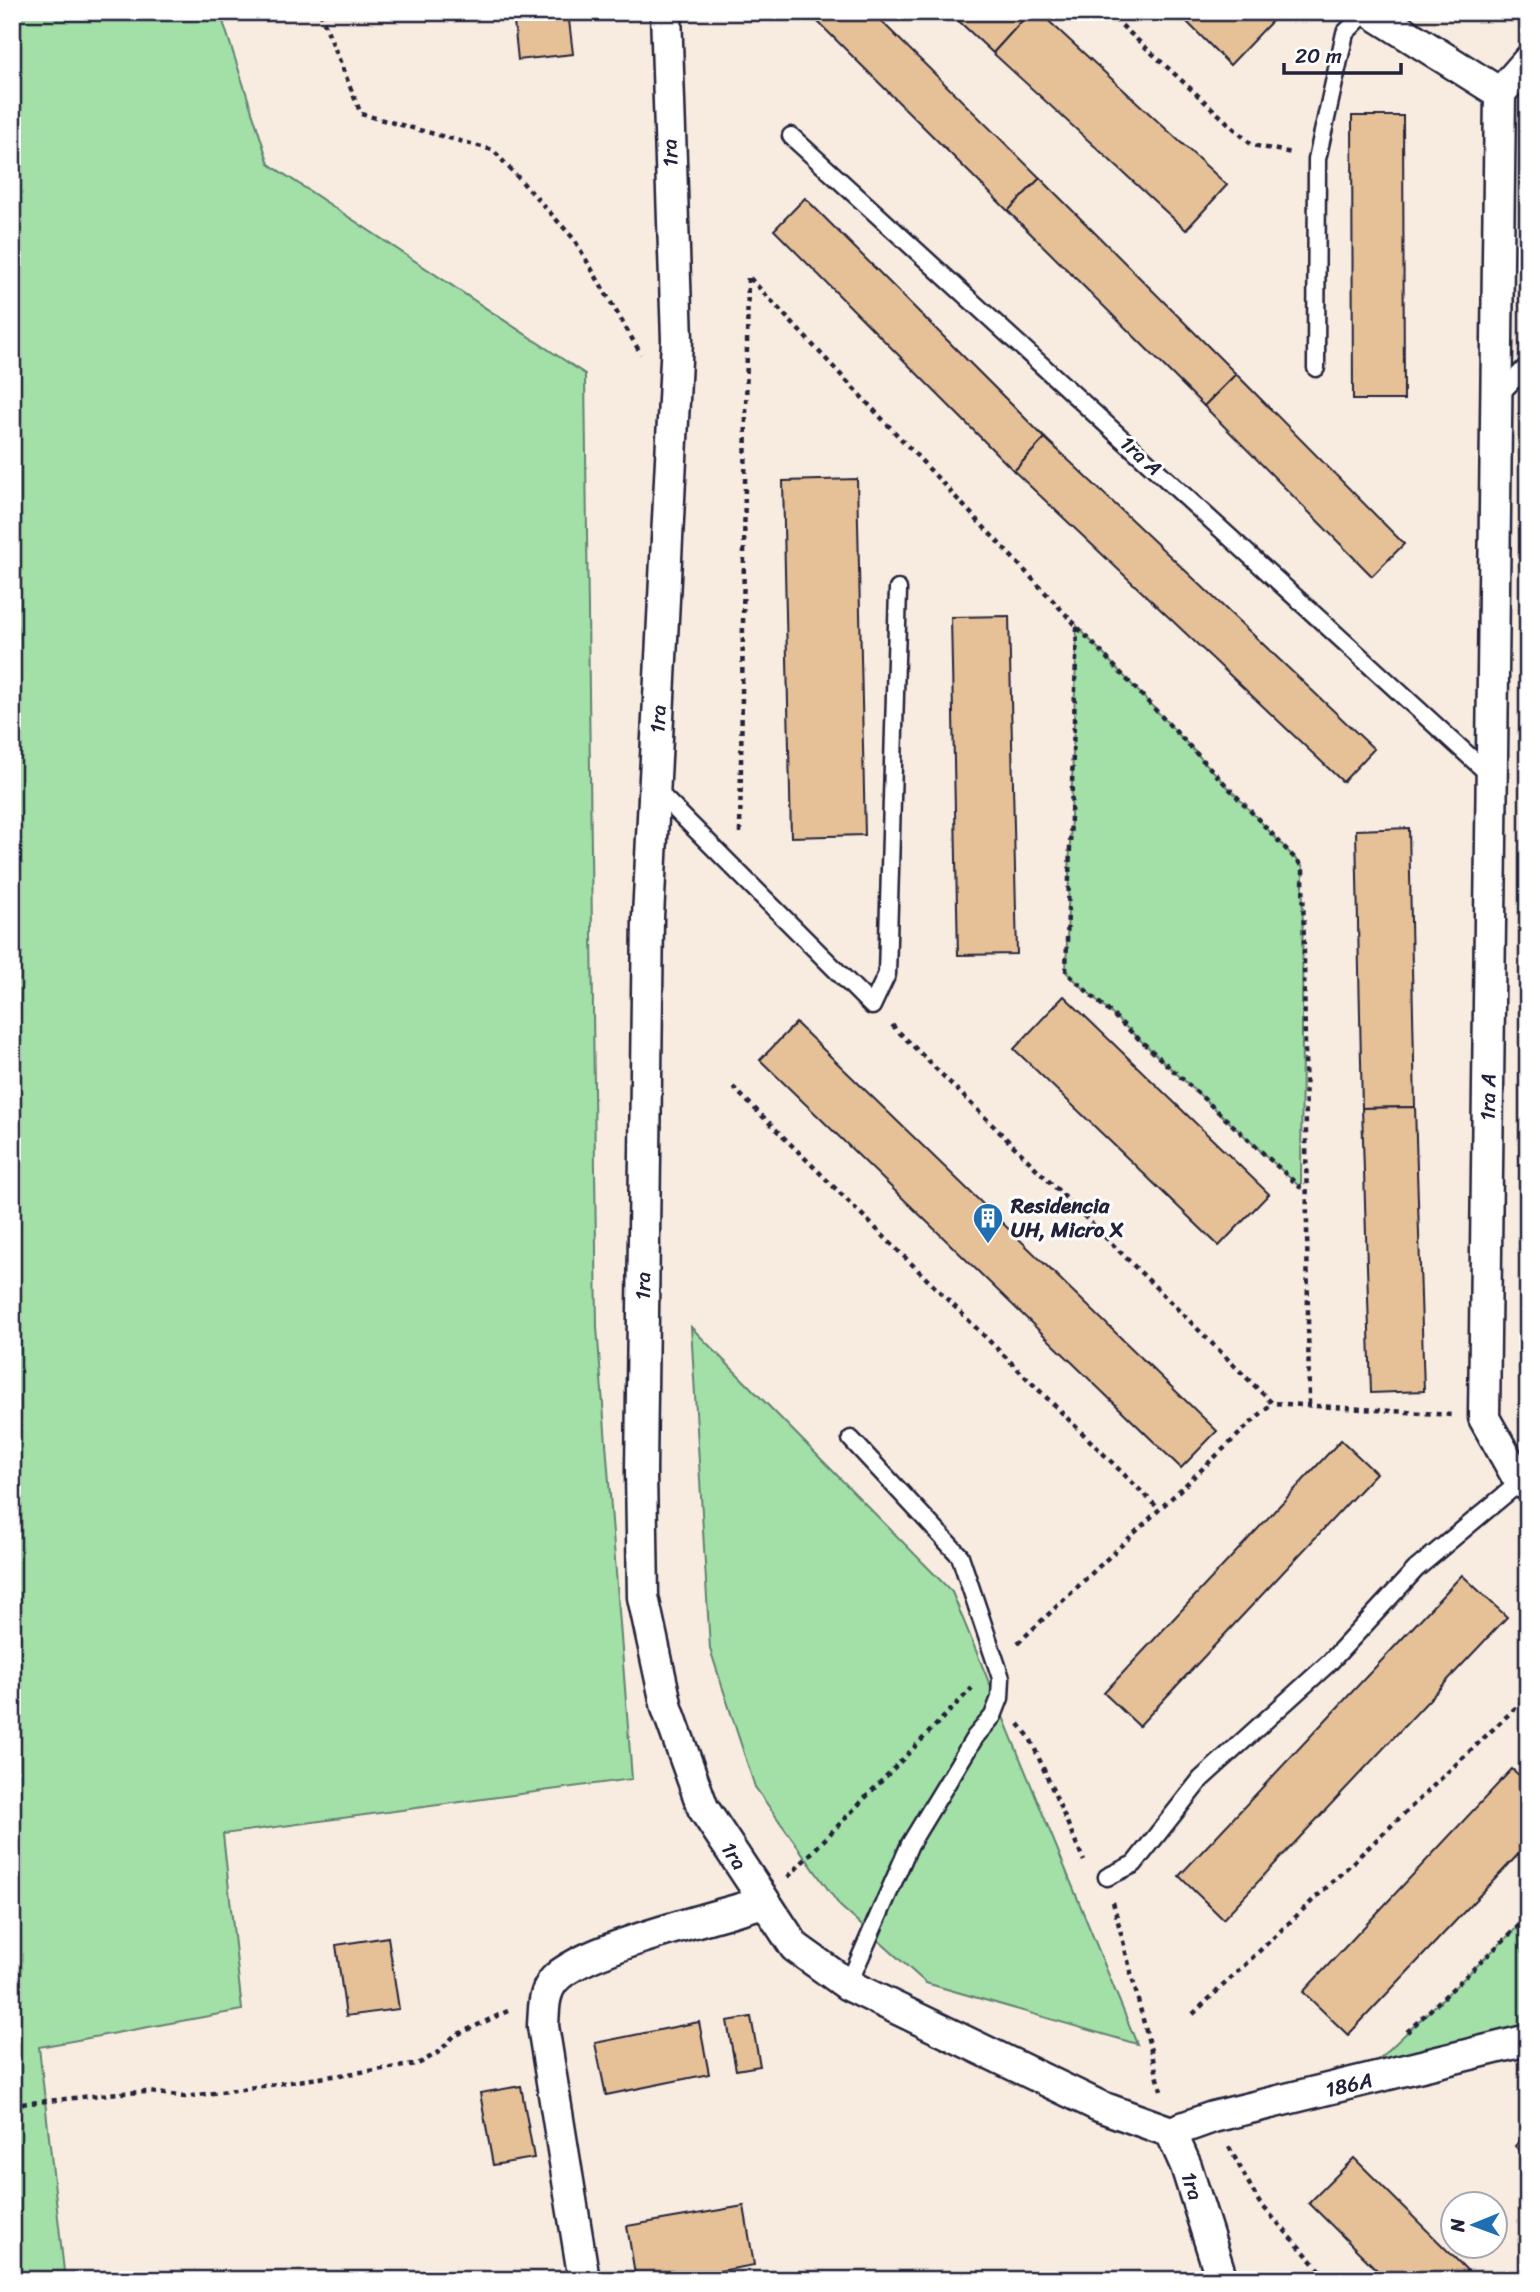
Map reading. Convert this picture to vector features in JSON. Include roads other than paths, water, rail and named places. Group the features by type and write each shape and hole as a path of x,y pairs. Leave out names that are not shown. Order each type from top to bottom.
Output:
{"street":[{"name":"1ra","path":"666,12 677,340 648,917 641,1457 643,1597 667,1708 704,1808 795,1947 848,1985 1098,2106 1171,2132 1186,2166 1222,2280"},
{"path":"1371,12 1500,93 1528,61"},
{"name":"1ra A","path":"1500,93 1484,1418 1524,1484"},
{"path":"584,2280 543,2026 544,1999 554,1980 581,1959 764,1902"},
{"name":"186A","path":"1171,2132 1213,2117 1528,2040"}],"lane":[{"path":"1316,368 1317,159 1345,33 1366,12"},
{"name":"1ra A","path":"791,136 1492,777"},
{"path":"1496,399 1528,365"},
{"path":"655,789 872,1006 887,974 898,589"},
{"path":"848,1985 910,1844 975,1737 993,1716 1000,1698 998,1662 960,1556 851,1439"},
{"path":"1107,1877 1134,1864 1201,1779 1330,1662 1416,1569 1524,1484"}],"place":[{"name":"Residencia UH, Micro X","path":"988,1245"}]}
